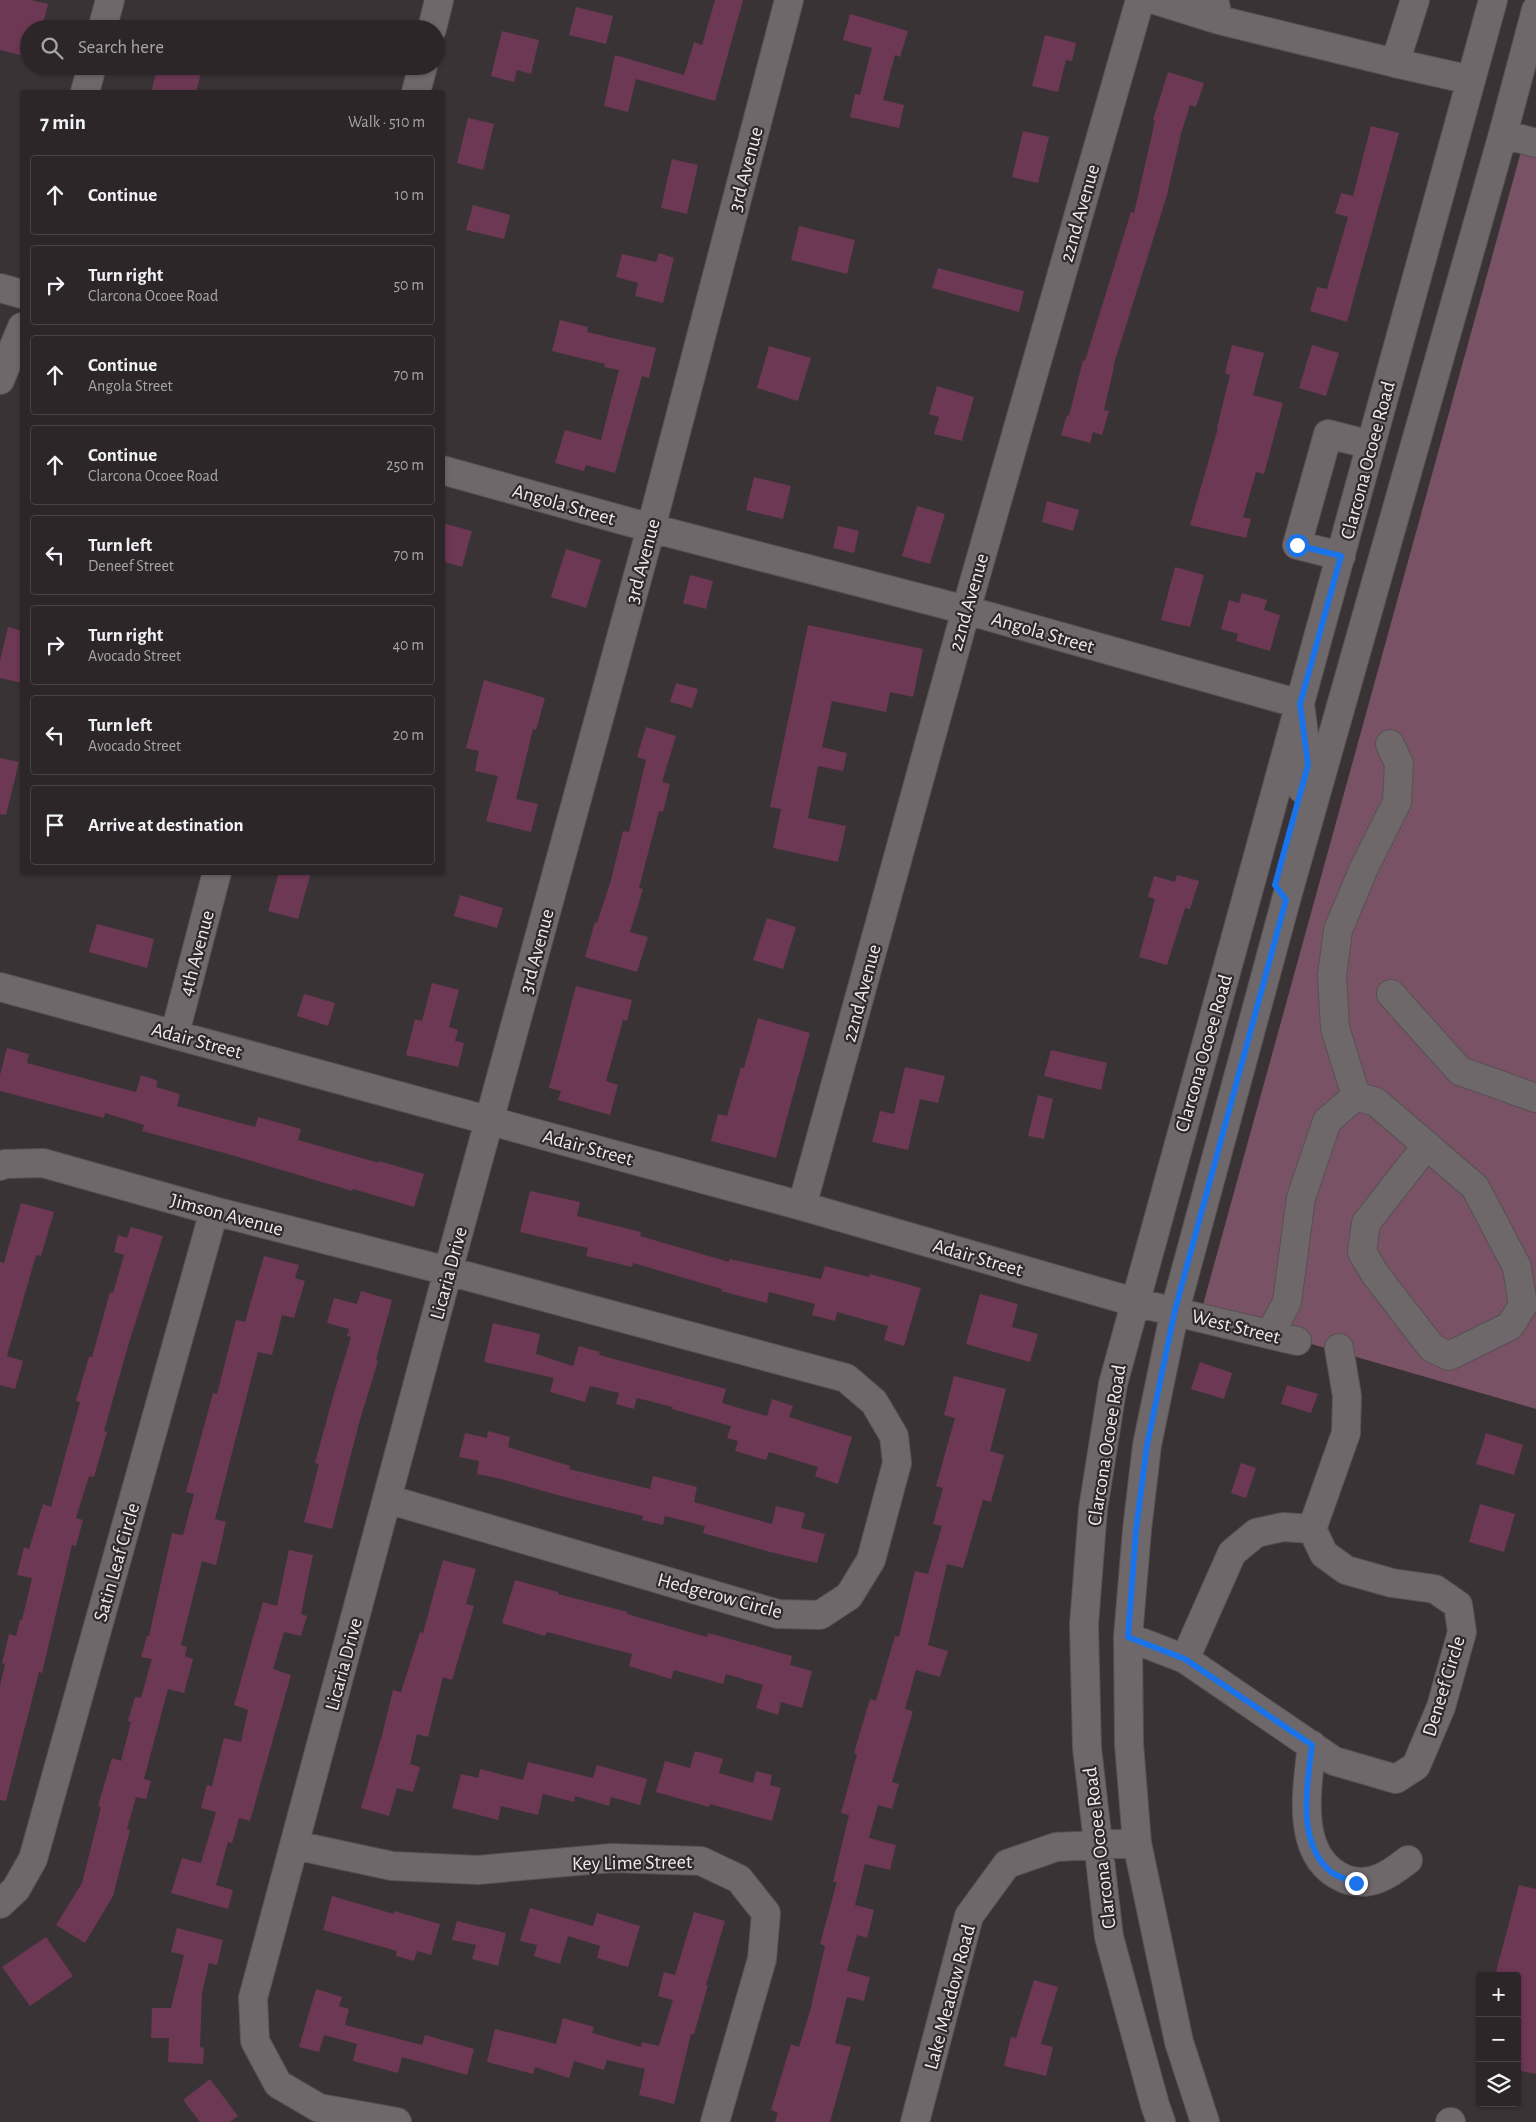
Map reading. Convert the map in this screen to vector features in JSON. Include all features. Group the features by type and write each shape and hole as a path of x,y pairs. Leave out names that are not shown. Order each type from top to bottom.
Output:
{"street":[{"path":"104,20 110,0"},
{"path":"434,20 439,0"},
{"name":"3rd Avenue","path":"490,1120 651,528 789,0"},
{"name":"22nd Avenue","path":"802,1206 966,610 1140,0"},
{"path":"1155,0 1217,10 1395,63 1471,80"},
{"path":"1395,63 1416,0"},
{"name":"Clarcona Ocoee Road","path":"1161,2122 1109,1937 1097,1846 1087,1748 1084,1625 1096,1490 1113,1384 1134,1302 1493,0"},
{"name":"Clarcona Ocoee Road","path":"1205,2122 1179,2042 1137,1843 1129,1744 1128,1637 1136,1530 1147,1445 1175,1310 1286,900 1503,134 1536,10"},
{"path":"86,90 90,75"},
{"path":"416,90 420,75"},
{"path":"1503,134 1536,143"},
{"path":"0,288 20,293"},
{"path":"0,380 20,332"},
{"path":"1341,556 1297,545 1328,434 1371,445"},
{"name":"Angola Street","path":"445,471 651,528 966,610 1300,704"},
{"path":"1286,900 1275,885 1308,765 1300,704"},
{"path":"1356,1096 1335,1028 1332,975 1338,930 1364,868 1397,802 1399,764 1390,744"},
{"name":"4th Avenue","path":"175,1033 216,875"},
{"name":"Adair Street","path":"0,986 802,1206 1134,1302 1175,1310"},
{"path":"1391,994 1460,1071 1536,1098"},
{"path":"1356,1096 1376,1102 1475,1187 1517,1266 1530,1310 1510,1326 1449,1356 1432,1348 1375,1274 1362,1252 1366,1223 1427,1146"},
{"path":"1270,1334 1287,1302 1300,1198 1328,1121 1356,1096"},
{"name":"Licaria Drive","path":"397,2122 319,2108 278,2084 255,2041 253,1998 490,1120"},
{"name":"Jimson Avenue","path":"3,1165 43,1163 214,1212 448,1271"},
{"name":"Satin Leaf Circle","path":"0,1904 16,1890 32,1859 214,1212"},
{"name":"Hedgerow Circle","path":"387,1499 778,1614 820,1615 849,1596 872,1560 897,1463 894,1436 874,1402 846,1378 448,1271"},
{"name":"West Street","path":"1175,1310 1297,1341"},
{"path":"1185,1659 1232,1553 1256,1533 1283,1527 1312,1529 1346,1433 1348,1396 1339,1348"},
{"name":"Deneef Circle","path":"1312,1529 1324,1554 1346,1570 1392,1583 1435,1589 1458,1604 1462,1632 1441,1707 1416,1766 1396,1780 1334,1760 1312,1745"},
{"path":"1128,1637 1185,1659 1312,1745 1307,1784 1308,1828 1316,1856 1332,1873 1356,1883 1370,1882 1392,1872 1408,1860"},
{"name":"Lake Meadow Road","path":"915,2122 969,1916 1008,1864 1056,1847 1137,1843"},
{"name":"Key Lime Street","path":"294,1845 392,1866 478,1870 612,1858 701,1861 739,1879 766,1913 762,1959 714,2122"}],"shaded area":[{"path":"1522,148 1536,151 1536,1409 1201,1312"}],"building":[{"path":"0,0 31,0 48,4 44,20 20,20 20,55 0,50"},
{"path":"715,0 743,0 715,101 636,79 628,112 604,106 615,55 684,75 694,42 702,45"},
{"path":"576,7 613,16 606,44 569,35"},
{"path":"850,14 908,31 900,57 895,55 883,100 904,105 899,128 850,117 855,94 860,95 872,48 843,40"},
{"path":"502,31 539,40 531,74 517,70 514,82 491,76"},
{"path":"1045,35 1076,43 1072,61 1066,60 1058,92 1032,86"},
{"path":"1168,72 1204,83 1196,107 1190,105 1181,134 1167,195 1113,367 1104,410 1109,411 1102,435 1093,432 1090,443 1061,435 1067,415 1069,416 1083,360 1085,361 1131,212 1134,213 1155,121 1153,120"},
{"path":"156,75 201,75 197,90 152,90"},
{"path":"468,118 494,124 483,170 457,163"},
{"path":"1371,126 1399,133 1347,322 1310,311 1317,287 1327,289 1348,217 1335,213 1341,193 1353,196"},
{"path":"1023,131 1049,137 1038,183 1012,177"},
{"path":"672,159 698,165 687,214 661,208"},
{"path":"473,205 510,215 504,239 466,230"},
{"path":"799,226 855,240 847,274 791,260"},
{"path":"659,253 674,258 663,303 635,296 638,283 616,277 622,254 656,262"},
{"path":"938,268 1024,291 1019,312 932,288"},
{"path":"560,320 588,327 587,332 656,348 649,378 642,376 615,473 586,465 584,471 555,463 565,430 601,440 619,370 604,367 605,364 552,351"},
{"path":"1232,345 1264,353 1253,395 1283,403 1264,474 1256,472 1243,517 1251,519 1246,538 1190,525 1218,428 1230,375 1225,373"},
{"path":"1312,345 1339,353 1326,396 1299,388"},
{"path":"769,346 811,358 798,401 757,388"},
{"path":"937,386 974,397 962,441 934,434 939,417 929,414"},
{"path":"754,477 791,486 783,519 746,510"},
{"path":"1047,501 1079,510 1073,531 1042,522"},
{"path":"917,506 945,514 930,564 902,556"},
{"path":"445,524 472,531 462,567 445,562"},
{"path":"838,526 859,531 854,553 833,548"},
{"path":"566,549 601,560 586,608 551,597"},
{"path":"1175,567 1204,575 1190,627 1161,620"},
{"path":"690,575 713,581 706,609 683,603"},
{"path":"1242,593 1267,600 1264,610 1280,615 1270,651 1236,641 1238,634 1221,629 1229,600 1239,603"},
{"path":"808,625 923,649 913,697 890,692 886,712 832,701 822,747 847,753 843,771 818,766 808,818 846,826 838,862 773,848 781,809 770,807"},
{"path":"8,627 20,630 20,683 0,678 0,661"},
{"path":"484,680 545,698 536,730 533,729 516,799 538,804 531,832 486,821 498,776 475,771 479,751 466,748"},
{"path":"676,683 698,689 692,708 670,702"},
{"path":"646,727 676,736 662,782 670,784 663,812 659,811 639,888 643,889 630,932 648,937 637,972 585,957 595,922 597,923 611,880 623,831 629,832 646,760 637,757"},
{"path":"0,758 19,762 6,815 0,814"},
{"path":"278,875 310,875 298,919 268,911"},
{"path":"1177,875 1199,881 1190,909 1185,908 1167,965 1139,957 1155,899 1148,897 1154,876 1175,882"},
{"path":"460,895 503,908 497,928 454,916"},
{"path":"767,918 796,927 783,969 753,960"},
{"path":"97,924 154,939 147,968 89,952"},
{"path":"432,983 459,990 449,1027 458,1030 455,1041 464,1043 458,1067 406,1055 415,1019 422,1021"},
{"path":"576,986 632,1000 627,1021 623,1020 606,1081 618,1085 610,1115 558,1100 561,1091 549,1088"},
{"path":"304,994 335,1003 328,1026 297,1016"},
{"path":"758,1018 810,1033 776,1158 711,1141 718,1114 727,1116 741,1067 744,1068"},
{"path":"7,1048 29,1054 27,1063 136,1092 141,1075 158,1081 156,1087 180,1094 177,1106 255,1127 258,1117 301,1129 298,1140 424,1174 414,1207 142,1131 144,1125 105,1113 104,1118 0,1091 0,1075"},
{"path":"1051,1050 1107,1063 1101,1090 1044,1076"},
{"path":"905,1067 945,1076 938,1103 920,1099 908,1150 872,1142 880,1111 894,1114"},
{"path":"1038,1095 1053,1099 1044,1139 1028,1136"},
{"path":"530,1191 580,1202 577,1216 641,1232 640,1236 729,1262 729,1259 821,1279 825,1266 869,1277 870,1274 921,1288 904,1346 884,1340 888,1326 837,1312 835,1321 812,1315 815,1304 769,1292 767,1303 721,1291 722,1289 633,1263 632,1267 586,1256 588,1248 520,1232"},
{"path":"21,1203 54,1212 41,1256 36,1255 7,1356 23,1361 15,1389 0,1385 0,1262 4,1263"},
{"path":"131,1227 163,1236 128,1346 104,1431 107,1432 94,1477 89,1476 76,1518 83,1520 76,1546 72,1545 42,1673 39,1672 6,1801 0,1800 0,1686 5,1664 2,1663 9,1634 16,1636 20,1620 22,1620 32,1578 17,1575 24,1547 29,1549 43,1504 51,1507 80,1402 76,1401 89,1357 92,1357 110,1292 113,1293 124,1255 114,1252 118,1235 127,1238"},
{"path":"264,1256 299,1265 295,1278 305,1281 294,1318 282,1315 272,1355 258,1352 215,1519 226,1522 216,1565 202,1561 181,1645 187,1647 185,1656 193,1659 184,1693 168,1689 144,1779 151,1781 146,1799 136,1797 127,1829 130,1830 113,1896 85,1943 56,1925 82,1883 101,1807 98,1806 112,1758 121,1761 131,1722 128,1721 135,1697 141,1698 152,1659 141,1657 147,1636 149,1636 172,1533 183,1535 194,1494 186,1492 213,1393 217,1394 236,1320 245,1322"},
{"path":"361,1291 392,1300 376,1360 378,1361 359,1423 332,1529 304,1522 319,1464 315,1463 351,1337 347,1336 349,1329 327,1323 334,1298 357,1304"},
{"path":"980,1294 1018,1304 1012,1327 1038,1334 1030,1362 966,1344"},
{"path":"493,1323 540,1334 536,1354 573,1366 579,1346 600,1352 599,1355 726,1389 722,1403 767,1416 772,1399 793,1406 789,1417 852,1437 838,1484 815,1476 818,1467 769,1452 766,1460 735,1451 738,1441 727,1438 731,1426 672,1409 673,1407 637,1398 634,1409 616,1404 619,1393 590,1386 585,1402 550,1392 554,1378 484,1362"},
{"path":"1200,1362 1232,1373 1224,1399 1191,1389"},
{"path":"954,1376 1006,1389 990,1451 1004,1455 991,1502 983,1500 963,1568 947,1564 928,1645 948,1651 940,1677 916,1670 905,1709 913,1711 892,1782 899,1784 892,1809 878,1805 869,1838 896,1845 890,1870 865,1864 855,1905 874,1910 867,1938 857,1935 847,1971 870,1977 864,2001 847,1997 835,2043 851,2047 830,2122 775,2122 778,2113 771,2110 791,2044 799,2047 810,2011 825,1946 820,1944 837,1882 833,1882 849,1815 841,1813 857,1754 854,1753 870,1699 876,1701 895,1636 899,1637 915,1571 928,1574 942,1526 933,1524 943,1488 936,1486 955,1418 944,1415"},
{"path":"1287,1385 1318,1394 1311,1413 1281,1404"},
{"path":"488,1431 510,1437 508,1447 570,1466 569,1469 650,1489 653,1476 697,1487 694,1502 772,1524 776,1506 805,1513 801,1528 825,1534 817,1563 703,1533 705,1526 665,1516 663,1525 642,1520 643,1516 477,1474 479,1461 459,1457 465,1433 487,1438"},
{"path":"1486,1433 1523,1445 1514,1475 1476,1464"},
{"path":"1241,1463 1256,1468 1246,1498 1231,1493"},
{"path":"1480,1504 1515,1514 1504,1552 1469,1542"},
{"path":"289,1550 313,1555 301,1614 307,1616 301,1636 284,1632 273,1669 291,1675 250,1821 239,1818 232,1843 228,1842 216,1885 233,1890 228,1909 171,1893 182,1858 201,1863 216,1812 201,1808 207,1785 212,1786 224,1738 241,1742 248,1710 234,1705 263,1602 277,1606"},
{"path":"443,1560 476,1569 466,1604 474,1606 452,1680 443,1677 428,1737 417,1734 410,1764 420,1767 413,1792 397,1788 389,1816 361,1808 393,1690 401,1692 420,1632 423,1633"},
{"path":"515,1580 707,1637 708,1633 792,1656 790,1665 812,1671 802,1708 781,1702 778,1715 756,1708 763,1685 726,1674 723,1684 674,1670 671,1679 629,1666 632,1654 547,1632 545,1636 502,1623"},
{"path":"695,1751 723,1759 719,1773 753,1783 756,1771 772,1775 770,1785 781,1788 772,1821 710,1804 709,1807 656,1792 665,1761 690,1768"},
{"path":"528,1762 593,1778 597,1765 647,1779 640,1805 611,1797 609,1806 575,1796 574,1802 543,1794 538,1815 501,1806 498,1820 452,1808 461,1774 478,1778 480,1769 523,1780"},
{"path":"1519,1885 1536,1889 1536,2074 1521,2071 1521,1972 1496,1972"},
{"path":"332,1896 394,1914 394,1911 440,1924 431,1955 417,1951 414,1961 396,1956 397,1951 323,1930"},
{"path":"530,1908 593,1926 597,1913 640,1926 628,1967 597,1958 600,1946 568,1936 560,1964 534,1956 537,1945 520,1941"},
{"path":"694,1912 725,1921 694,2034 691,2034 674,2104 639,2095 645,2069 607,2060 604,2070 574,2061 569,2078 535,2067 533,2074 487,2062 495,2029 556,2044 563,2018 594,2027 592,2033 641,2047 642,2042 659,2046 673,2000 658,1996 664,1972 675,1975"},
{"path":"457,1921 506,1933 498,1966 472,1959 476,1945 452,1940"},
{"path":"177,1928 223,1940 217,1965 209,1963 202,1993 200,2047 204,2048 203,2064 168,2062 169,2038 151,2038 152,2008 171,2008 184,1955 171,1952"},
{"path":"46,1937 73,1976 30,2006 2,1967"},
{"path":"1034,1980 1058,1987 1041,2044 1053,2047 1046,2076 1004,2066 1011,2037 1016,2038"},
{"path":"316,1989 342,1997 339,2006 349,2009 345,2025 422,2045 425,2035 474,2049 467,2075 402,2057 398,2073 353,2061 357,2044 324,2035 319,2052 299,2047"},
{"path":"210,2079 238,2116 230,2122 200,2122 183,2100"}],"route":[{"path":"1297,545 1341,556 1300,704 1306,738 1308,765 1275,885 1286,900 1175,1310 1147,1445 1136,1530 1128,1637 1185,1659 1312,1745 1307,1784 1308,1828 1316,1856 1332,1873 1356,1883"}]}
